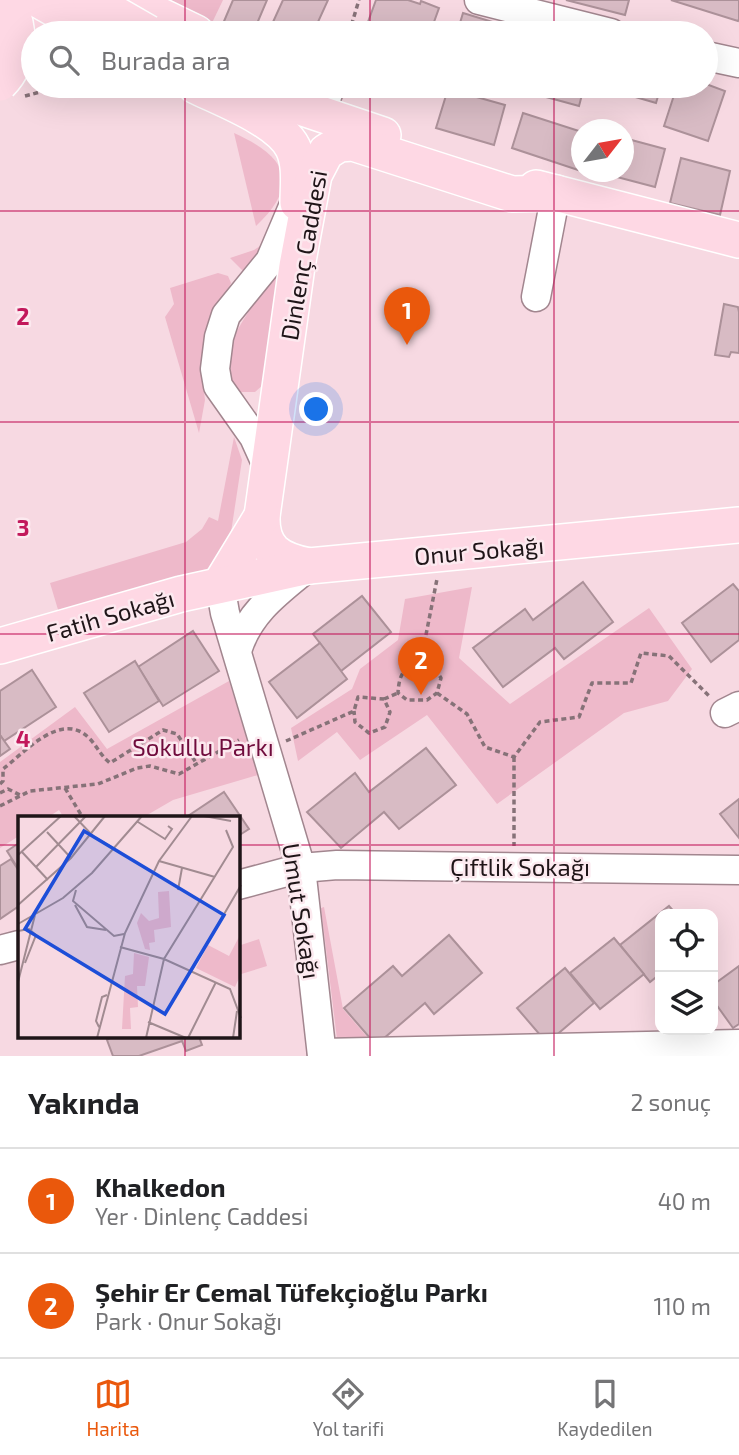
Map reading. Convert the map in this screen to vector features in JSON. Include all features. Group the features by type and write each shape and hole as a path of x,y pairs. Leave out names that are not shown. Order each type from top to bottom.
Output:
{"main road":[{"path":"6,91 17,55 17,21 7,0"},
{"path":"39,0 76,21"},
{"path":"91,0 127,21"},
{"path":"46,21 118,4 142,7 171,21"},
{"path":"0,32 21,27"},
{"path":"265,98 277,130 292,147 298,173 296,266"},
{"path":"275,98 354,125"},
{"path":"329,98 354,125"},
{"name":"Dinlenç Caddesi","path":"354,125 556,193 739,240"},
{"name":"Dinlenç Caddesi","path":"309,566 285,561 272,553 264,538 262,516 296,266 317,165 326,152 339,144 361,145 512,194 556,193"},
{"name":"Dinlenç Caddesi","path":"220,584 262,516"},
{"name":"Onur Sokağı","path":"220,584 309,566 739,525"},
{"name":"Fatih Sokağı","path":"0,646 220,584"}],"street":[{"path":"478,0 549,9 580,21"},
{"path":"718,59 739,64"},
{"path":"536,297 556,193"},
{"path":"269,470 258,444 218,386 215,369 219,337 226,315 270,261 298,195"},
{"path":"238,648 245,627 263,605 309,566"},
{"name":"Umut Sokağı","path":"220,584 225,613 238,648 300,868 322,1054"},
{"name":"Çiftlik Sokağı","path":"240,884 300,868 337,865 514,865 739,870"},
{"path":"0,950 18,945"},
{"path":"322,1054 739,1044"}],"path":[{"path":"353,21 359,0"},
{"path":"421,660 442,554"},
{"path":"514,865 514,757 540,722 579,717 592,683 631,683 641,653 669,656 732,709"},
{"path":"398,693 399,679 406,666 421,660 433,666 441,678 437,693"},
{"path":"398,693 407,700 417,701 437,693"},
{"path":"384,699 390,712 385,727 369,733 355,722 354,711 358,697 384,699 398,693"},
{"path":"437,693 467,714 485,747 514,757"},
{"path":"278,745 354,711"},
{"path":"0,783 4,780 3,769 56,729 74,730 89,737 96,751 110,763 163,730 177,734 197,764"},
{"path":"0,806 30,791 98,784 137,768 150,766 179,775 250,734"},
{"path":"65,788 82,816"},
{"path":"0,793 8,789 21,796"}],"green space":[{"path":"159,0 223,0 213,21 203,21"},
{"path":"234,133 265,151 276,161 281,172 283,184 279,197 256,226"},
{"path":"275,236 247,275 230,258 254,250"},
{"path":"284,267 264,384 255,392 240,392 229,379 227,363 231,346 250,309"},
{"path":"218,273 228,276 231,283 204,341 201,365 205,400 199,433 165,317 174,304 170,288"},
{"path":"234,437 242,460 230,539 211,570 59,613 50,583 186,542 202,529 209,517 218,521"},
{"path":"472,587 459,658 510,704 649,608 692,669 668,701 624,713 497,804 427,715 360,760 337,732 298,761 291,728 352,689 360,669 398,640 405,599"},
{"name":"Sokullu Parkı","path":"229,681 258,775 173,800 145,816 63,816 59,810 50,816 18,816 18,837 0,848 0,762 75,707 107,749"},
{"path":"324,907 343,1009 375,1046 338,1047 321,908"},
{"path":"259,939 267,966 240,974 240,945"}],"building":[{"path":"233,0 267,0 258,21 224,21"},
{"path":"283,0 328,0 318,21 273,21"},
{"path":"376,0 408,0 420,4 421,1 439,8 434,21 368,21"},
{"path":"566,0 629,0 625,15"},
{"path":"671,0 739,0 739,19 738,21"},
{"path":"463,13 490,21 461,21"},
{"path":"718,88 725,91 708,141 664,126 673,98 718,98"},
{"path":"445,98 480,98 505,105 494,145 436,128"},
{"path":"550,98 581,98 579,106"},
{"path":"639,98 657,98 656,103"},
{"path":"523,113 571,128 571,168 512,148"},
{"path":"634,141 665,149 655,187 634,181"},
{"path":"681,158 730,171 720,215 670,203"},
{"path":"724,304 738,307 739,312 739,353 731,352 729,357 715,355"},
{"path":"583,582 613,622 564,659 555,648 503,687 473,648 525,609 533,620"},
{"path":"733,584 739,591 739,640 711,662 682,623"},
{"path":"362,596 391,632 341,671 313,634"},
{"path":"193,631 219,671 163,706 138,667"},
{"path":"320,643 347,679 297,718 269,682"},
{"path":"135,661 159,701 109,732 84,693"},
{"path":"32,670 56,707 4,741 0,735 0,691"},
{"path":"0,735 10,749 0,756"},
{"path":"426,748 456,785 399,829 384,812 341,848 307,812 355,773 369,792"},
{"path":"224,792 249,829 240,835 240,816 188,816"},
{"path":"739,799 739,838 720,814"},
{"path":"18,844 18,868 7,851"},
{"path":"11,859 18,870 18,907 0,919 0,866"},
{"path":"655,917 655,978 650,982 620,945"},
{"path":"449,935 482,973 434,1014 425,1003 376,1045 344,1008 393,966 402,976"},
{"path":"614,938 644,974 600,1009 570,973"},
{"path":"739,966 739,1024 733,1028 718,1007 718,981"},
{"path":"565,968 594,1003 547,1043 517,1008"},
{"path":"199,1038 202,1045 186,1051 182,1041 139,1056 113,1056 107,1040"}],"place":[{"name":"Khalkedon","path":"407,345"},
{"name":"Şehir Er Cemal Tüfekçioğlu Parkı","path":"421,695"}]}
